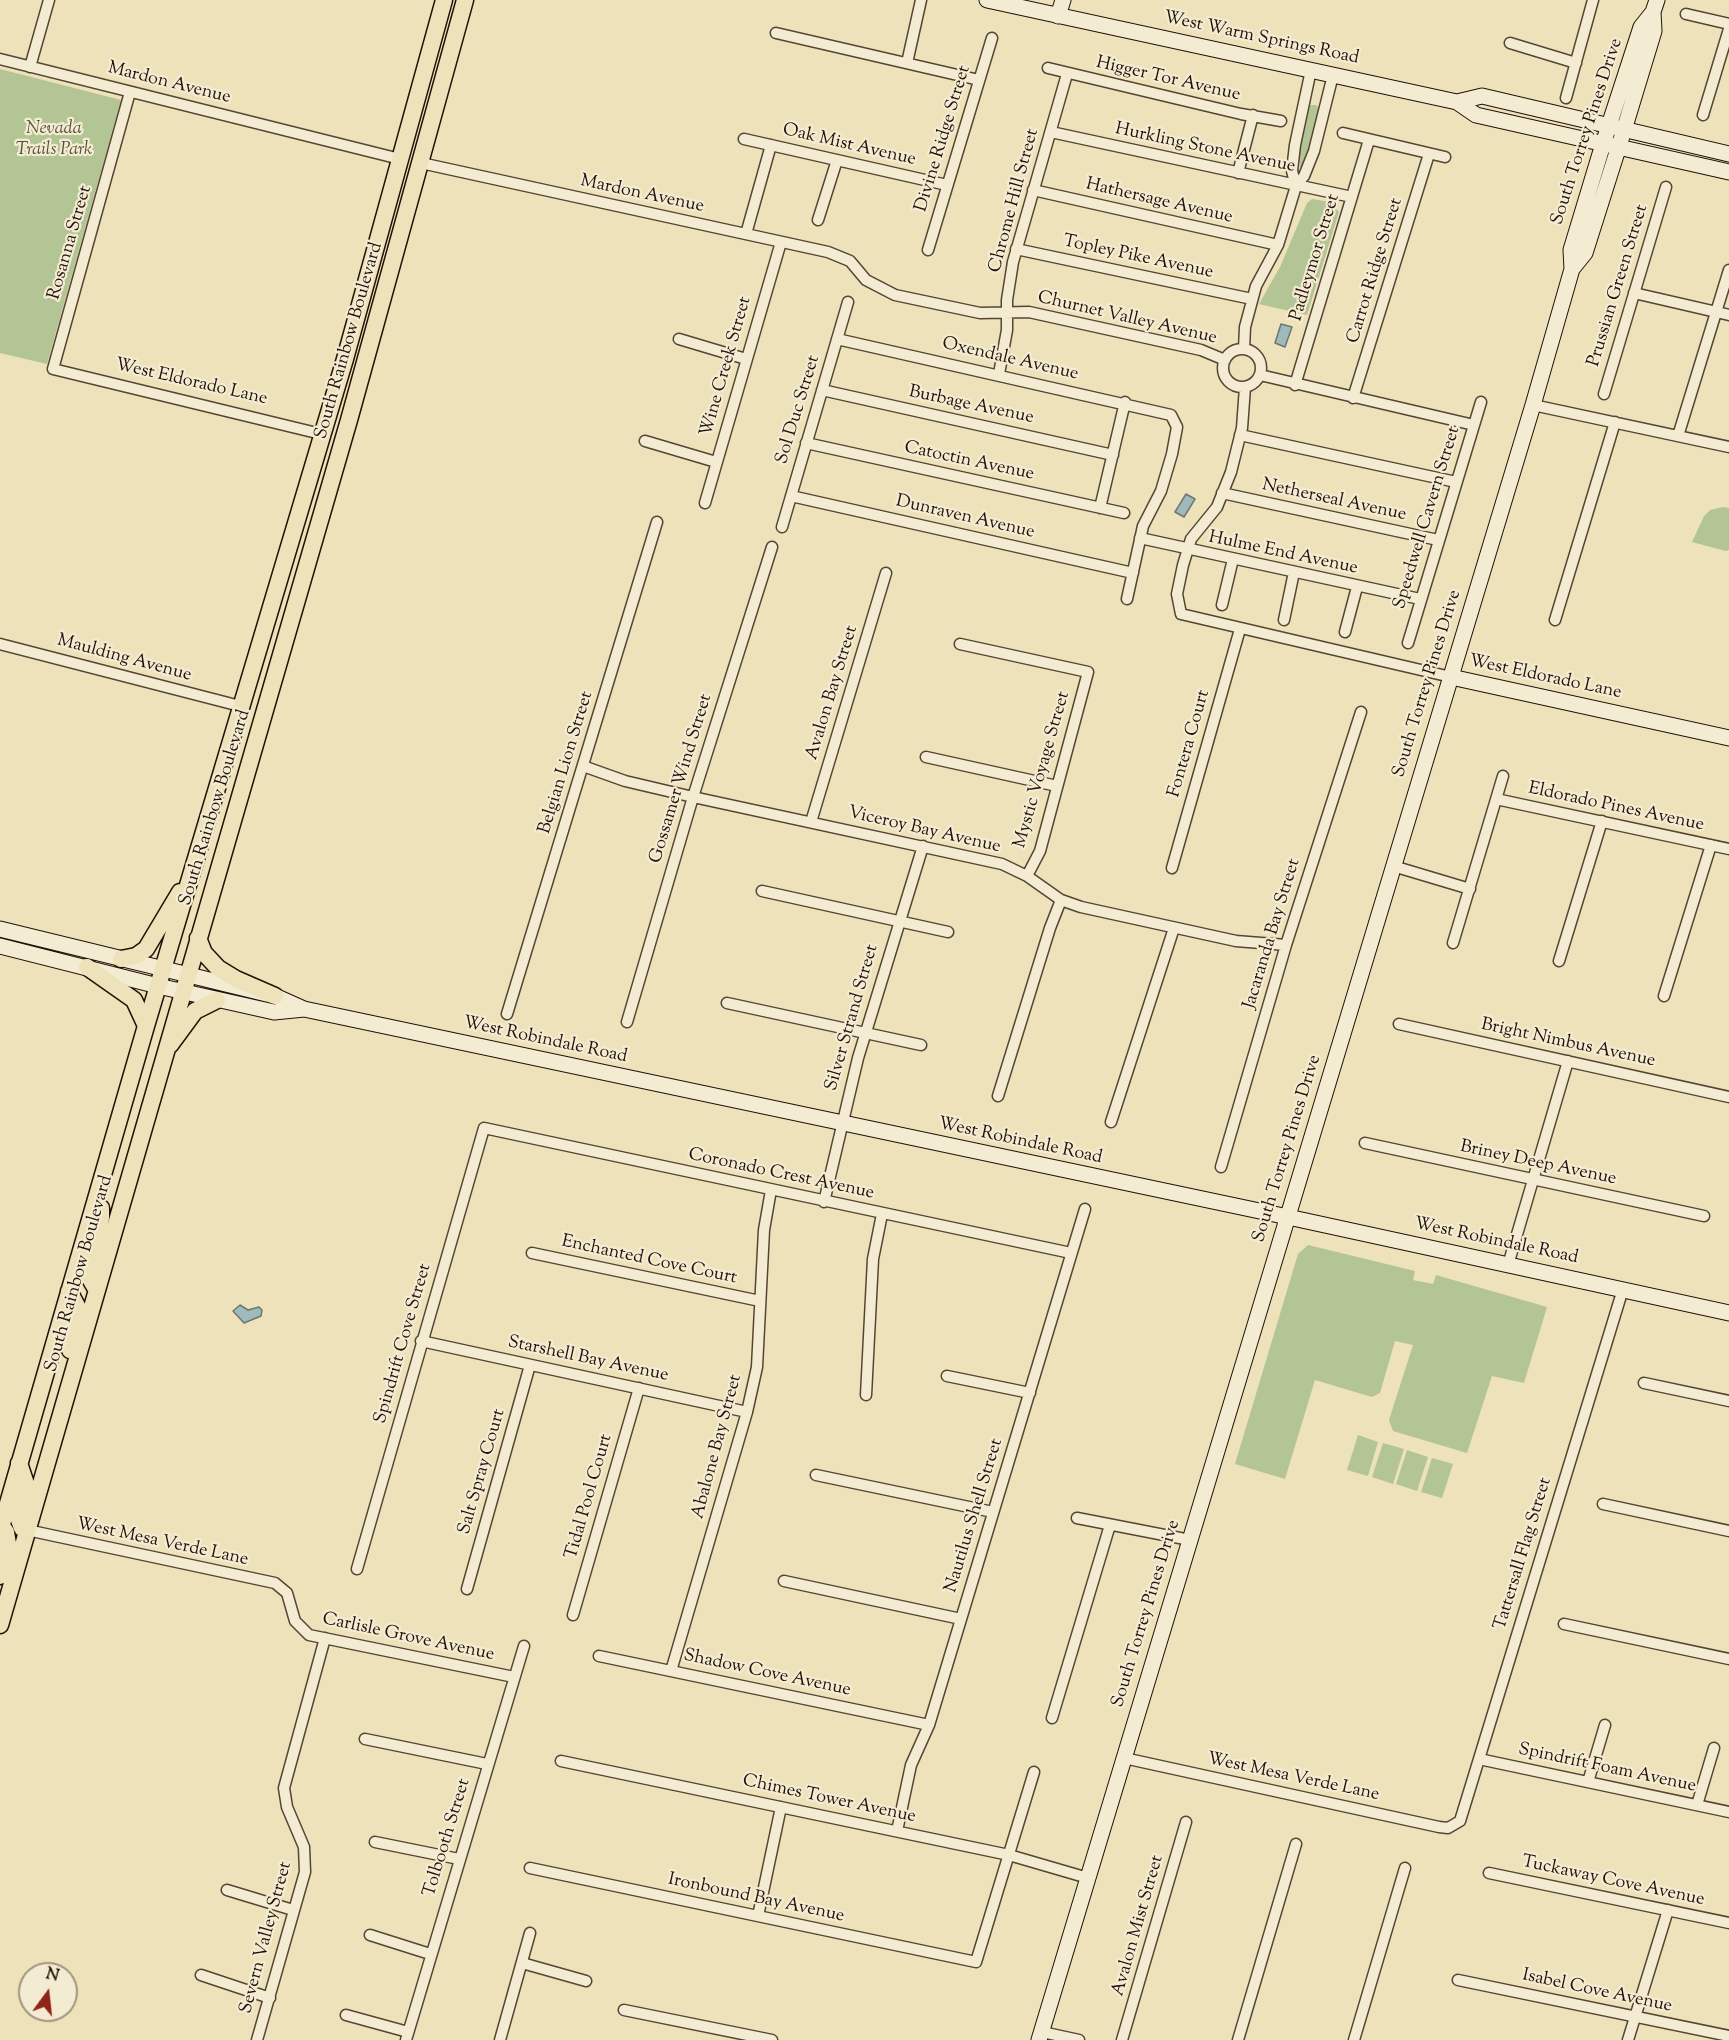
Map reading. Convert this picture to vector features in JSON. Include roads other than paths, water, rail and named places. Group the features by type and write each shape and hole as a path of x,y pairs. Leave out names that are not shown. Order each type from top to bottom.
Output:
{"main road":[{"name":"South Rainbow Boulevard","path":"1,1528 240,706 345,359 444,0"},
{"name":"South Rainbow Boulevard","path":"2,1620 184,984 266,711 465,0"},
{"name":"West Warm Springs Road","path":"987,0 1457,102 1476,115 1729,172"},
{"path":"1058,16 1063,0"},
{"name":"South Torrey Pines Drive","path":"1040,2036 1533,405 1572,269 1585,252 1641,27 1655,6"},
{"path":"421,163 416,155 415,144 423,105 424,74"},
{"name":"West Warm Springs Road","path":"1457,102 1482,96 1729,154"},
{"path":"395,252 398,207 405,179 400,159"},
{"path":"345,359 345,384 339,413 342,419 349,420"},
{"path":"321,434 327,449 320,476 326,500"},
{"path":"261,636 265,648 265,662 257,693 266,711"},
{"name":"West Eldorado Lane","path":"1451,677 1729,738"},
{"path":"240,706 247,719 238,756 243,787"},
{"path":"121,959 136,956 150,944 195,865"},
{"name":"West Robindale Road","path":"0,929 163,970 184,984 217,1000 274,1012 304,1009"},
{"path":"0,937 15,940 19,934"},
{"path":"198,938 204,953 218,968 274,996"},
{"name":"West Robindale Road","path":"0,945 158,987 184,984 274,996 304,1009 1288,1217 1729,1313"},
{"path":"87,967 134,1000 146,1026"},
{"path":"165,1050 180,1035 195,1011 217,1000"},
{"path":"96,1289 89,1277 89,1269 101,1218 99,1186"},
{"path":"69,1291 77,1306 69,1339 71,1375"},
{"path":"19,1463 26,1484 18,1517 22,1528 27,1530"},
{"path":"0,1576 8,1544 6,1532 1,1528"},
{"path":"0,1585 2,1620"}],"street":[{"path":"30,67 50,0"},
{"path":"907,63 921,0"},
{"path":"1566,98 1593,0"},
{"path":"1686,14 1729,24"},
{"path":"1703,115 1729,29"},
{"path":"776,33 979,80"},
{"name":"Divine Ridge Street","path":"928,250 992,38"},
{"path":"1510,43 1576,63"},
{"name":"Mardon Avenue","path":"0,59 400,159"},
{"name":"Higger Tor Avenue","path":"1048,68 1281,121"},
{"path":"1296,186 1292,171 1295,145 1311,70"},
{"name":"Chrome Hill Street","path":"999,374 1008,313 1009,284 1016,249 1067,74"},
{"path":"1244,349 1243,338 1252,299 1278,245 1296,186 1314,151 1333,75"},
{"name":"Rosanna Street","path":"53,369 130,92"},
{"path":"1238,173 1253,115"},
{"name":"Hurkling Stone Avenue","path":"1051,132 1352,197"},
{"path":"1343,133 1445,157"},
{"name":"Oak Mist Avenue","path":"744,140 948,185"},
{"name":"Padleymor Street","path":"1295,385 1369,140"},
{"path":"746,234 771,146"},
{"name":"Carrot Ridge Street","path":"1353,398 1429,154"},
{"path":"818,220 837,160"},
{"name":"Mardon Avenue","path":"421,163 840,256 854,265"},
{"name":"Prussian Green Street","path":"1604,394 1666,187"},
{"name":"Hathersage Avenue","path":"1033,190 1278,245"},
{"name":"Wine Creek Street","path":"705,502 780,242"},
{"name":"Topley Pike Avenue","path":"1016,249 1252,299"},
{"name":"Churnet Valley Avenue","path":"854,265 866,280 895,295 980,313 1029,312 1201,350 1225,360"},
{"path":"1678,436 1729,270"},
{"path":"1634,293 1729,315"},
{"name":"Sol Duc Street","path":"782,527 848,302"},
{"path":"679,339 746,359"},
{"name":"Oxendale Avenue","path":"837,339 1165,412 1173,418 1177,427 1176,435 1166,477 1140,538"},
{"path":"1244,349 1258,358 1260,375 1251,385 1233,386 1225,377 1225,360 1233,352 1244,349"},
{"name":"West Eldorado Lane","path":"53,369 321,434"},
{"path":"1260,375 1474,425"},
{"path":"1188,550 1191,539 1211,516 1222,493 1240,435 1245,410 1245,387"},
{"name":"Burbage Avenue","path":"822,390 1113,454"},
{"path":"1100,508 1125,402"},
{"name":"Speedwell Cavern Street","path":"1407,643 1481,402"},
{"path":"1533,405 1729,447"},
{"path":"1555,620 1615,422"},
{"path":"1240,435 1456,482"},
{"path":"645,441 716,462"},
{"name":"Catoctin Avenue","path":"806,443 1124,513"},
{"name":"Netherseal Avenue","path":"1222,493 1438,540"},
{"name":"Dunraven Avenue","path":"791,496 1133,573"},
{"name":"Belgian Lion Street","path":"507,1014 657,522"},
{"path":"1126,598 1140,538"},
{"name":"Hulme End Avenue","path":"1140,538 1420,599"},
{"name":"Gossamer Wind Street","path":"627,1022 693,797 772,548"},
{"name":"West Eldorado Lane","path":"1188,550 1177,594 1179,610 1185,616 1451,677"},
{"path":"1222,605 1233,559"},
{"path":"1284,620 1294,572"},
{"name":"Avalon Bay Street","path":"811,822 886,573"},
{"path":"1345,632 1357,587"},
{"name":"Fontera Court","path":"1172,868 1240,629"},
{"name":"Maulding Avenue","path":"0,644 240,706"},
{"name":"Mystic Voyage Street","path":"960,644 1088,672 1040,851 1027,876"},
{"name":"Jacaranda Bay Street","path":"1221,1167 1286,945 1361,712"},
{"path":"926,757 1057,786"},
{"name":"Viceroy Bay Avenue","path":"583,766 625,781 693,797 1002,864 1027,876 1061,900 1081,908 1236,941 1286,945"},
{"path":"1453,944 1503,776"},
{"name":"Eldorado Pines Avenue","path":"1496,799 1729,849"},
{"path":"1559,962 1602,822"},
{"path":"1664,996 1711,845"},
{"name":"Silver Strand Street","path":"824,1202 841,1124 899,921 923,846"},
{"path":"1393,866 1470,889"},
{"path":"762,891 948,932"},
{"path":"998,1096 1050,928 1061,900"},
{"path":"1111,1122 1174,928"},
{"path":"728,1003 921,1045"},
{"name":"Bright Nimbus Avenue","path":"1399,1024 1729,1097"},
{"path":"1508,1265 1568,1061"},
{"name":"Coronado Crest Avenue","path":"484,1128 1071,1253"},
{"name":"Spindrift Cove Street","path":"357,1569 484,1128"},
{"name":"Briney Deep Avenue","path":"1365,1143 1704,1216"},
{"name":"Abalone Bay Street","path":"671,1671 747,1412 757,1367 764,1230 771,1190"},
{"name":"Nautilus Shell Street","path":"897,1831 911,1765 929,1725 1084,1209"},
{"path":"867,1395 873,1259 882,1214"},
{"name":"Enchanted Cove Court","path":"532,1253 760,1301"},
{"name":"Tattersall Flag Street","path":"1454,1825 1460,1821 1623,1289"},
{"name":"Starshell Bay Avenue","path":"421,1341 747,1412"},
{"name":"Salt Spray Court","path":"467,1589 530,1365"},
{"path":"946,1376 1030,1393"},
{"path":"1644,1383 1729,1401"},
{"name":"Tidal Pool Court","path":"573,1615 639,1388"},
{"path":"816,1475 993,1512"},
{"path":"1603,1504 1729,1531"},
{"path":"1077,1518 1190,1540"},
{"path":"1053,1718 1110,1526"},
{"name":"West Mesa Verde Lane","path":"27,1530 275,1583 287,1593"},
{"path":"784,1581 961,1619"},
{"name":"Carlisle Grove Avenue","path":"287,1593 295,1621 309,1635 514,1677"},
{"path":"1564,1624 1729,1659"},
{"name":"Severn Valley Street","path":"257,2040 306,1862 304,1847 287,1807 284,1788 326,1638"},
{"name":"Tolbooth Street","path":"407,2036 487,1764 525,1646"},
{"name":"Shadow Cove Avenue","path":"599,1656 929,1725"},
{"path":"1588,1782 1605,1725"},
{"path":"365,1739 487,1764"},
{"path":"1697,1805 1714,1748"},
{"name":"West Mesa Verde Lane","path":"1124,1758 1439,1827 1454,1825"},
{"name":"Spindrift Foam Avenue","path":"1479,1759 1729,1812"},
{"name":"Chimes Tower Avenue","path":"561,1761 1009,1855 1088,1878"},
{"path":"1009,1855 1034,1772"},
{"path":"758,1916 781,1808"},
{"name":"Avalon Mist Street","path":"1122,2040 1186,1822"},
{"path":"375,1842 459,1859"},
{"path":"1238,2040 1296,1844"},
{"name":"Ironbound Bay Avenue","path":"530,1868 976,1962 1009,1855"},
{"path":"1354,2040 1405,1868"},
{"name":"Tuckaway Cove Avenue","path":"1489,1873 1729,1923"},
{"path":"227,1890 293,1910"},
{"path":"1628,2040 1668,1910"},
{"path":"500,2040 530,1933"},
{"path":"370,1935 430,1954"},
{"path":"522,1963 586,1981"},
{"path":"201,1975 270,1998"},
{"name":"Isabel Cove Avenue","path":"1458,1980 1729,2036"},
{"path":"624,2010 744,2037 772,2040"},
{"path":"346,2015 407,2036"},
{"path":"1040,2036 1079,2040"}],"water":[{"path":"1281,324 1292,327 1285,347 1275,343"},
{"path":"1186,494 1195,499 1184,517 1175,512"},
{"path":"240,1305 248,1310 259,1307 262,1310 261,1316 244,1323 233,1311"}],"park label":[{"name":"Nevada Trails Park","path":"54,140"}]}
